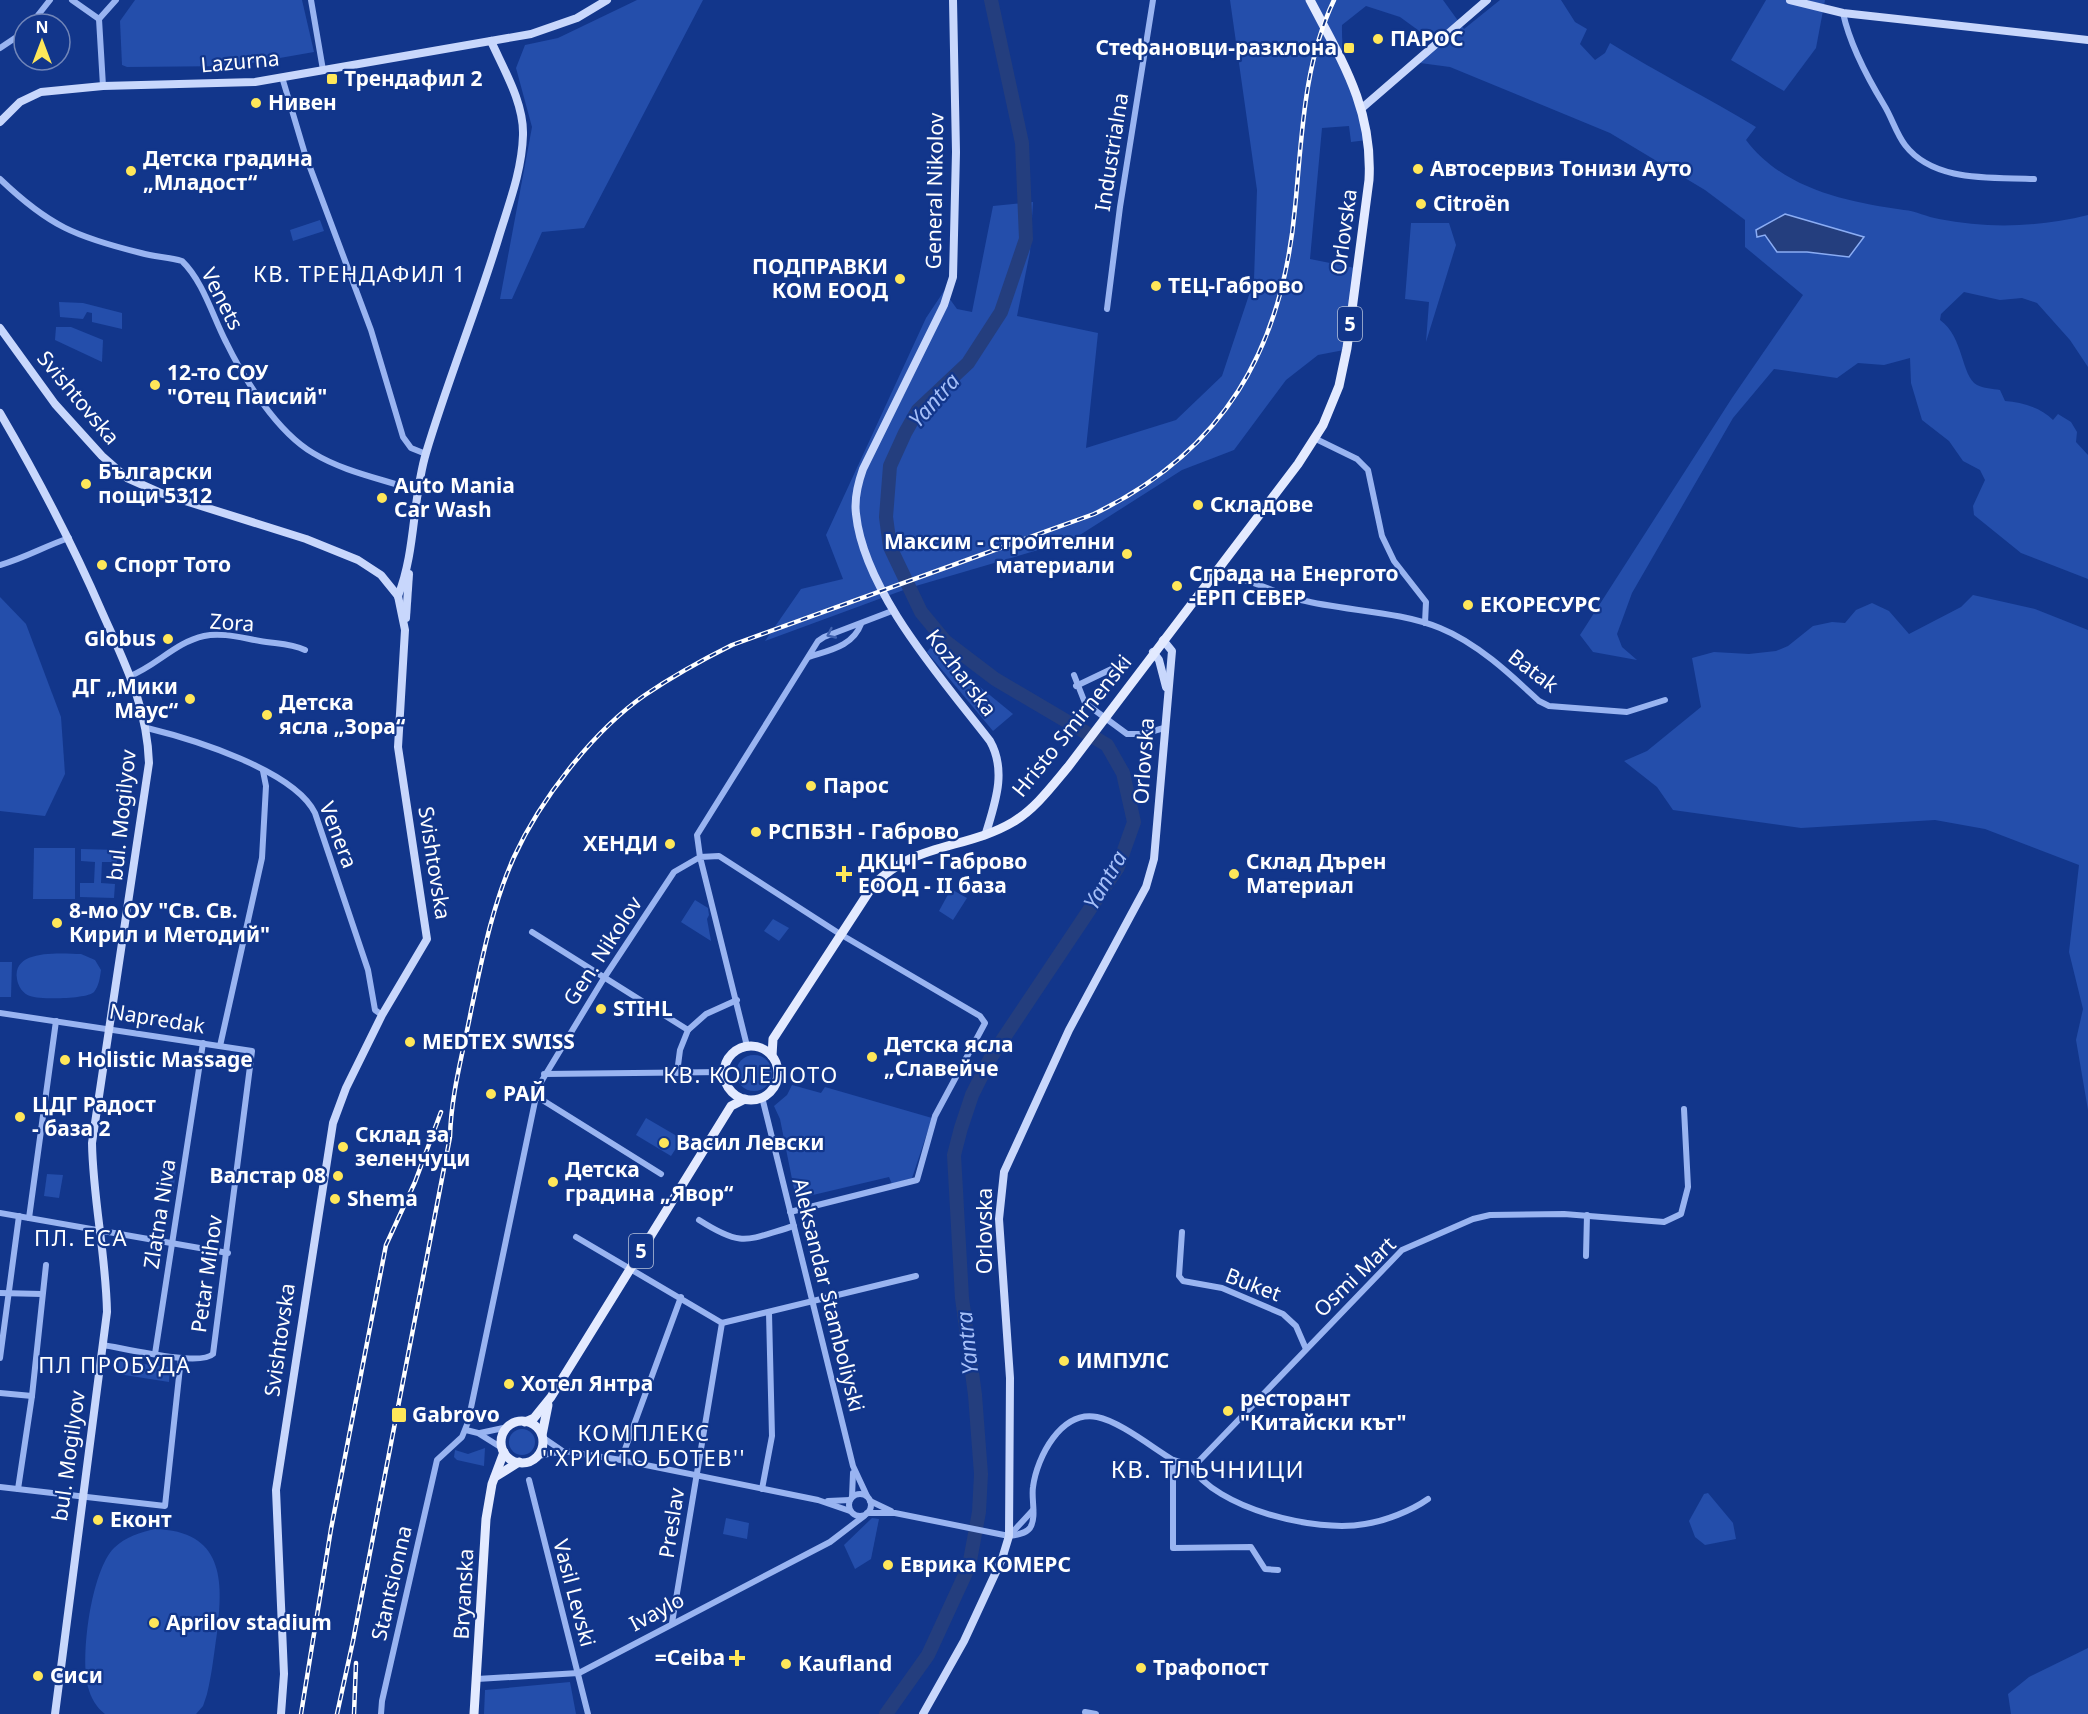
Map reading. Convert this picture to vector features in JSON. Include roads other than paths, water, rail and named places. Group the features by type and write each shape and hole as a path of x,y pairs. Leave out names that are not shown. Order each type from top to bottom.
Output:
{"main road":[{"name":"Orlovska","path":"1153,652 1316,439 1339,386 1349,332 1370,166 1370,142 1362,108 1310,0"},
{"name":"Hristo Smirnenski","path":"772,1056 773,1039 872,887 897,865 927,850 987,833 1022,816 1068,767 1153,652"},
{"path":"762,1097 745,1099 731,1106 724,1072 729,1056 773,1039"},
{"path":"750,1046 761,1048 772,1056"},
{"name":"5","path":"762,1097 772,1090 777,1080 777,1067 772,1056"},
{"path":"726,1084 734,1094 745,1099"},
{"name":"5","path":"508,1427 534,1418 551,1397 731,1106"},
{"name":"5","path":"538,1456 551,1397"},
{"path":"525,1422 537,1428 542,1436"},
{"path":"508,1427 502,1438 503,1450 519,1462"},
{"name":"Bryanska","path":"474,1714 486,1519 503,1450"},
{"path":"495,1476 519,1462 530,1461 538,1456"}],"street":[{"path":"40,12 50,0"},
{"path":"72,0 99,19"},
{"path":"103,86 99,19 116,0"},
{"path":"311,0 323,70"},
{"name":"Lazurna","path":"0,122 20,102 41,92 103,86 255,82 491,41 556,27 607,0"},
{"name":"General Nikolov","path":"861,541 856,498 863,469 944,305 953,277 956,152 953,0"},
{"name":"Industrialna","path":"1107,309 1120,207 1153,0"},
{"path":"1362,108 1487,0"},
{"path":"1790,0 1843,13 2088,40"},
{"path":"1843,13 1846,28 1865,69 1901,139 1916,156 1946,171 1970,176 2034,179"},
{"path":"398,596 405,575 417,491 426,454 492,260 519,168 523,126 515,97 491,41"},
{"path":"282,77 305,154 371,330 403,437 411,447 426,454"},
{"name":"Venets","path":"0,179 29,207 57,226 93,241 182,261 202,293 235,361 287,431 302,446 322,458 417,491"},
{"name":"Svishtovska","path":"0,328 55,404 102,456 127,478 163,494 345,553 381,575 398,596 405,630 398,747 427,939 382,1016 346,1088 333,1123 278,1478 284,1674 282,1714"},
{"name":"bul. Mogilyov","path":"0,413 70,537 130,676 147,728 149,763 142,823 92,1143 93,1180 101,1229 106,1292 103,1345 81,1496 55,1714"},
{"path":"1316,439 1358,459 1368,470 1382,536 1394,561 1426,602 1425,623"},
{"path":"405,630 412,526"},
{"path":"0,565 29,556 41,547 70,537"},
{"name":"Kozharska","path":"861,541 892,611 993,748 999,774 995,804 987,833"},
{"name":"Batak","path":"1214,573 1237,577 1272,592 1311,602 1425,623 1456,635 1549,706 1627,712 1665,700"},
{"path":"750,1046 700,857 697,836 808,657 824,637 892,611"},
{"path":"808,657 849,642 858,633 861,624"},
{"name":"Zora","path":"130,676 145,670 186,643 204,636 226,635 293,644 305,650"},
{"name":"Orlovska","path":"923,1714 964,1641 1002,1559 1009,1536 1010,1378 999,1219 1004,1172 1069,1030 1146,887 1154,859 1172,651 1163,640"},
{"name":"Orlovska","path":"1153,652 1159,660 1167,690"},
{"path":"1076,686 1122,664"},
{"path":"1074,675 1076,686 1085,703 1126,734 1143,734 1164,728"},
{"name":"Venera","path":"147,728 223,751 263,771 304,796 315,813 368,970 375,1010 382,1016"},
{"path":"220,1046 262,858 266,808 263,771"},
{"path":"700,857 719,856 840,934 980,1016 985,1026 935,1116 917,1179 790,1212"},
{"name":"Gen. Nikolov","path":"466,1430 536,1096 544,1074 674,872 700,857"},
{"path":"532,932 688,1030"},
{"path":"677,1073 680,1050 688,1030 706,1014 737,1000"},
{"name":"Napredak","path":"0,1013 252,1051"},
{"path":"29,1218 56,1021"},
{"name":"Zlatna Niva","path":"155,1354 203,1043"},
{"name":"Petar Mihov","path":"81,1496 165,1506 181,1358 205,1359 213,1354 228,1253 252,1051"},
{"path":"544,1074 724,1072"},
{"path":"536,1096 661,1174"},
{"name":"Aleksandar Stamboliyski","path":"762,1097 853,1466 868,1499"},
{"name":"Osmi Mart","path":"1190,1465 1199,1461 1226,1435 1402,1250 1480,1217 1502,1214 1587,1215 1664,1222 1682,1214 1688,1187 1684,1109"},
{"path":"0,1213 228,1253"},
{"path":"1586,1256 1587,1215"},
{"path":"0,1358 19,1216"},
{"path":"699,1220 726,1237 738,1240 794,1226"},
{"name":"Buket","path":"1182,1233 1179,1276 1183,1281 1222,1288 1283,1314 1296,1326 1306,1349"},
{"path":"576,1237 722,1323 916,1276"},
{"path":"18,1489 32,1396 46,1265"},
{"path":"0,1293 42,1294"},
{"path":"621,1460 681,1297"},
{"path":"762,1489 772,1436 769,1313"},
{"name":"Preslav","path":"672,1623 722,1323"},
{"path":"103,1345 181,1358"},
{"path":"0,1393 32,1396"},
{"path":"818,1500 851,1498 861,1494 895,1513 1009,1536 1028,1530 1033,1510 1032,1489 1038,1466 1056,1434 1073,1419 1097,1417 1107,1420 1173,1460 1190,1465 1208,1487 1248,1508 1319,1524 1366,1524 1428,1499"},
{"path":"478,1433 508,1427"},
{"path":"466,1430 478,1433 503,1450"},
{"name":"Stantsionna","path":"381,1714 381,1701 437,1460 466,1430"},
{"path":"542,1436 564,1451"},
{"path":"538,1456 564,1451 621,1460 818,1500 850,1512 866,1515 895,1513"},
{"path":"1173,1460 1173,1548 1251,1547 1265,1569 1278,1570"},
{"name":"Aleksandar Stamboliyski","path":"850,1512 853,1466"},
{"name":"Vasil Levski","path":"528,1480 588,1714"},
{"path":"0,1487 81,1496"},
{"path":"866,1515 868,1499"},
{"path":"1009,1536 1033,1510"},
{"path":"841,1536 850,1512"},
{"name":"Ivaylo","path":"477,1679 579,1673 841,1536 866,1515"},
{"path":"1084,1712 1096,1714"}],"waterway":[{"name":"Yantra","path":"886,1714 928,1655 969,1566 979,1512 981,1474 975,1395 962,1298 954,1155 961,1128 972,1095 991,1057 1118,867 1134,822 1123,773 1107,745 995,679 945,641 921,612 890,547 886,517 890,466 918,410 968,363 1001,312 1026,239 1022,143 991,0"}],"railway":[{"path":"337,1714 450,1137 455,1089 479,972 488,933 506,876 525,835 553,790 606,727 645,695 677,675 732,645 1094,514 1139,489 1178,460 1211,427 1238,391 1260,351 1276,307 1288,259 1310,76 1316,50 1334,0"},
{"path":"301,1714 331,1529 386,1245 415,1182 441,1112"},
{"path":"354,1714 356,1663"}],"place":[{"name":"ПАРОС","path":"1378,39"},
{"name":"Стефановци-разклона","path":"1349,48"},
{"name":"Трендафил 2","path":"332,79"},
{"name":"Нивен","path":"256,103"},
{"name":"Автосервиз Тонизи Ауто","path":"1418,169"},
{"name":"Детска градина „Младост“","path":"131,171"},
{"name":"Citroën","path":"1421,204"},
{"name":"ПОДПРАВКИ КОМ ЕООД","path":"900,279"},
{"name":"ТЕЦ-Габрово","path":"1156,286"},
{"name":"12-то СОУ \"Отец Паисий\"","path":"155,385"},
{"name":"Български пощи 5312","path":"86,484"},
{"name":"Auto Mania Car Wash","path":"382,498"},
{"name":"Складове","path":"1198,505"},
{"name":"Максим - строителни материали","path":"1127,554"},
{"name":"Спорт Тото","path":"102,565"},
{"name":"Сграда на Енергото -ЕРП СЕВЕР","path":"1177,586"},
{"name":"ЕКОРЕСУРС","path":"1468,605"},
{"name":"Globus","path":"168,639"},
{"name":"ДГ „Мики Маус“","path":"190,699"},
{"name":"Детска ясла „Зора“","path":"267,715"},
{"name":"Парос","path":"811,786"},
{"name":"РСПБЗН - Габрово","path":"756,832"},
{"name":"ХЕНДИ","path":"670,844"},
{"name":"ДКЦ І – Габрово ЕООД - II база","path":"844,874"},
{"name":"Склад Дърен Материал","path":"1234,874"},
{"name":"8-мо ОУ \"Св. Св. Кирил и Методий\"","path":"57,923"},
{"name":"STIHL","path":"601,1009"},
{"name":"MEDTEX SWISS","path":"410,1042"},
{"name":"Детска ясла „Славейче","path":"872,1057"},
{"name":"Holistic Massage","path":"65,1060"},
{"name":"РАЙ","path":"491,1094"},
{"name":"ЦДГ Радост - база 2","path":"20,1117"},
{"name":"Васил Левски","path":"664,1143"},
{"name":"Склад за зеленчуци","path":"343,1147"},
{"name":"Валстар 08","path":"338,1176"},
{"name":"Детска градина „Явор“","path":"553,1182"},
{"name":"Shema","path":"335,1199"},
{"name":"ИМПУЛС","path":"1064,1361"},
{"name":"Хотел Янтра","path":"509,1384"},
{"name":"ресторант \"Китайски кът\"","path":"1228,1411"},
{"name":"Gabrovo","path":"399,1415"},
{"name":"Еконт","path":"98,1520"},
{"name":"Еврика КОМЕРС","path":"888,1565"},
{"name":"Aprilov stadium","path":"154,1623"},
{"name":"=Ceiba","path":"737,1658"},
{"name":"Kaufland","path":"786,1664"},
{"name":"Трафопост","path":"1141,1668"},
{"name":"Сиси","path":"38,1676"}],"district":[{"name":"КВ. ТРЕНДАФИЛ 1","path":"360,274"},
{"name":"КВ. КОЛЕЛОТО","path":"751,1075"},
{"name":"ПЛ. ЕСА","path":"81,1238"},
{"name":"ПЛ ПРОБУДА","path":"115,1365"},
{"name":"КОМПЛЕКС ''ХРИСТО БОТЕВ''","path":"644,1446"},
{"name":"КВ. ТЛЪЧНИЦИ","path":"1208,1470"}]}
